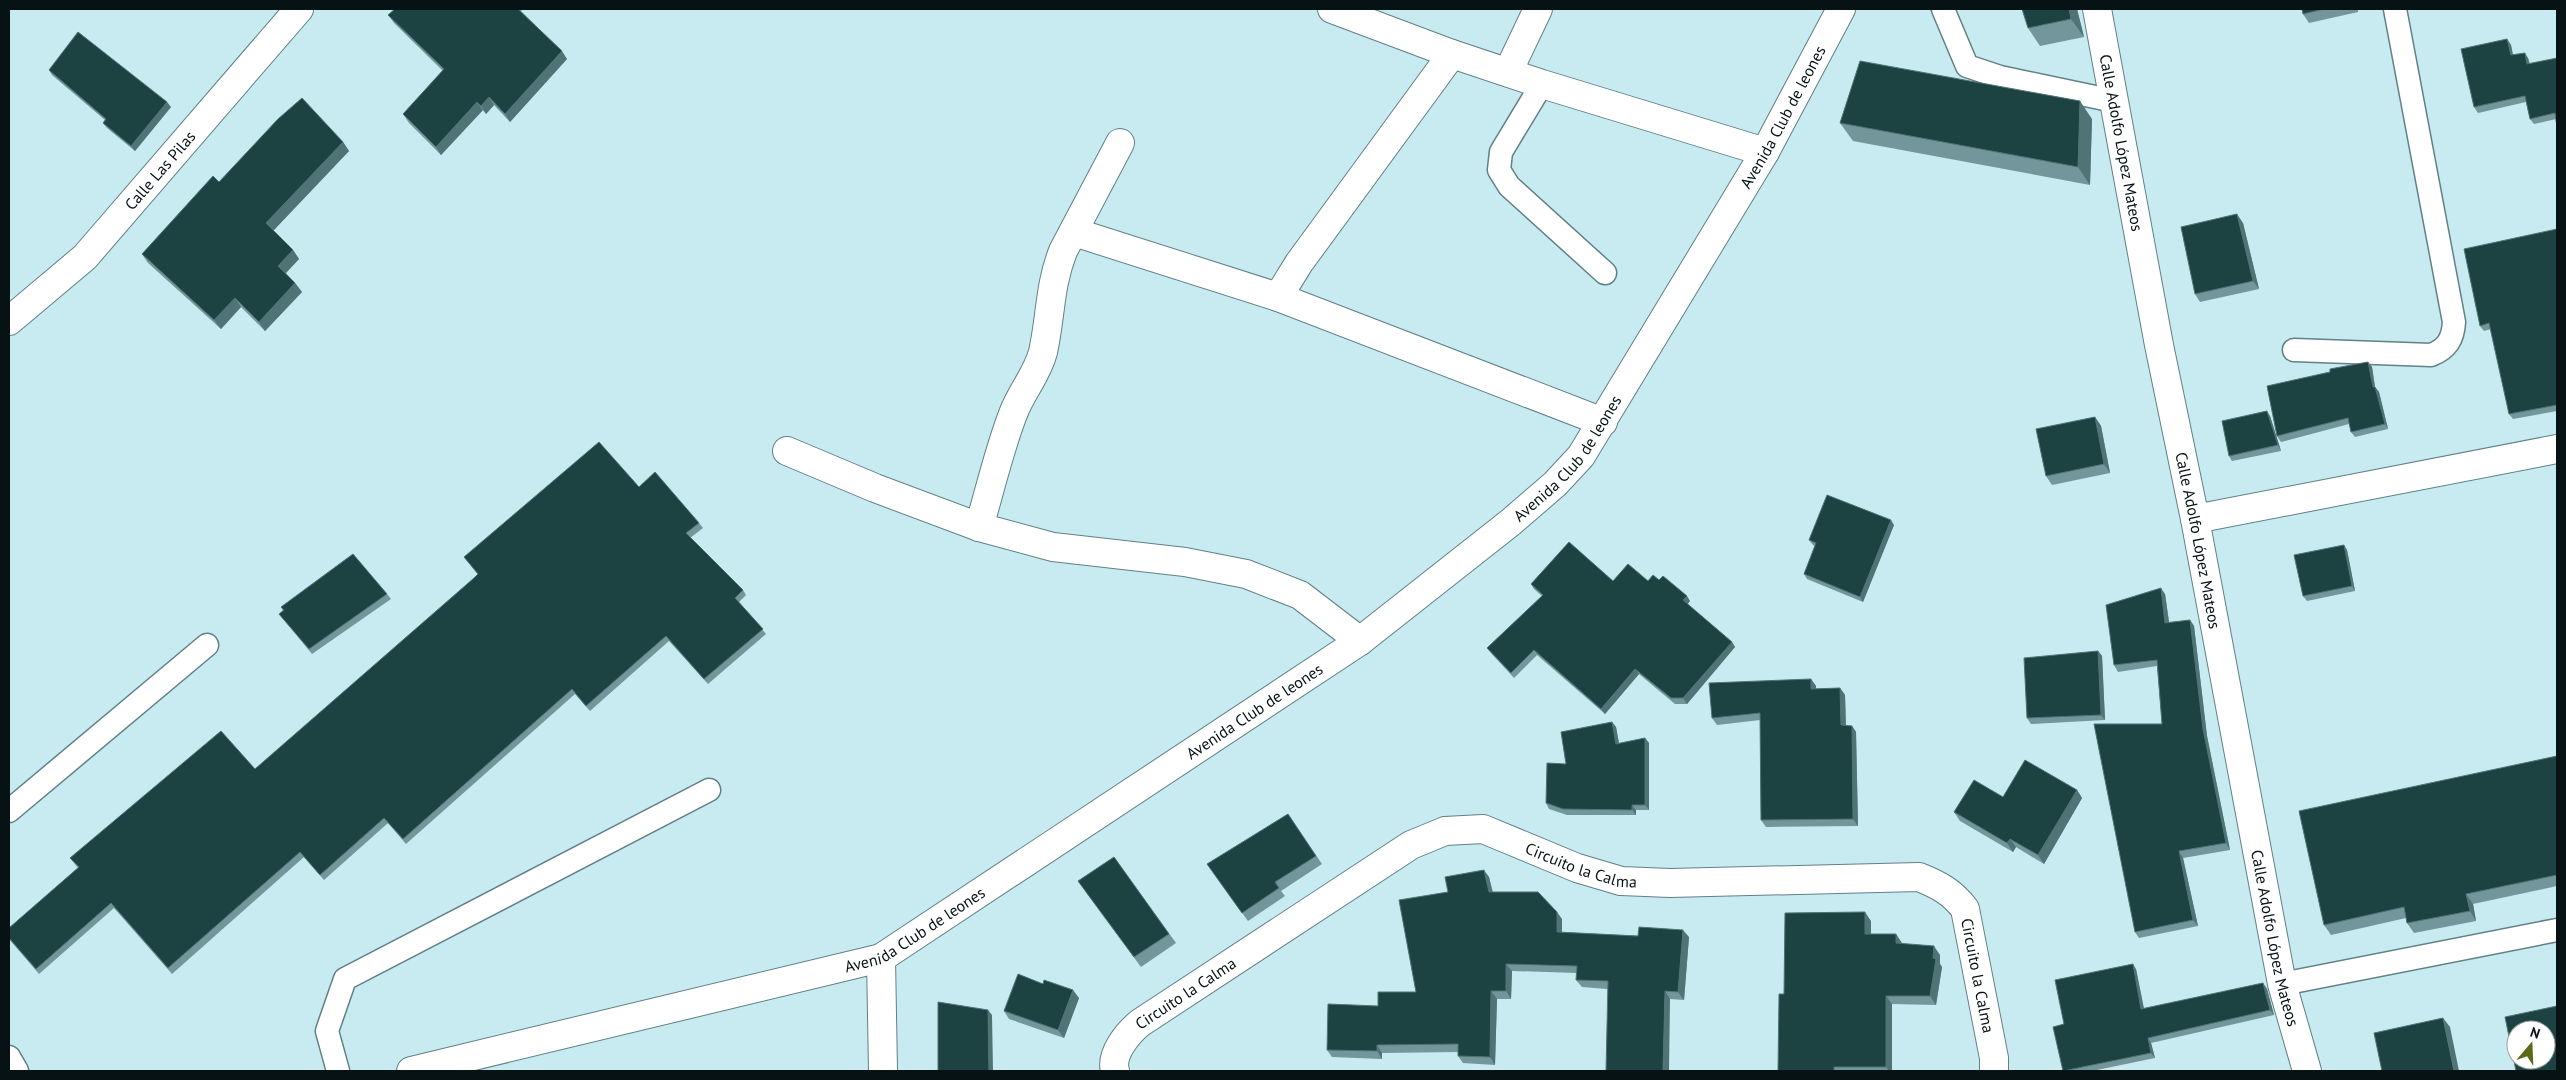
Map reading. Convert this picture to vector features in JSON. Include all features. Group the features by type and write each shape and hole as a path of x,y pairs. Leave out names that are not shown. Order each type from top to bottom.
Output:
{"street":[{"name":"Calle Las Pilas","path":"9,321 85,256 299,9"},
{"path":"1332,9 1452,54 1542,84 1765,152"},
{"path":"1508,72 1538,9"},
{"name":"Avenida Club de leones","path":"411,1071 882,958 1360,641 1555,484 1580,456 1603,422 1765,152 1841,9"},
{"name":"Calle Adolfo López Mateos","path":"2097,9 2159,345 2195,519 2282,984 2307,1071"},
{"path":"1278,297 1299,263 1452,54"},
{"path":"979,527 1014,412 1030,383 1042,353 1052,282 1063,251 1120,143"},
{"path":"1074,232 1278,297 1603,422"},
{"path":"2195,519 2557,449"},
{"path":"787,451 875,488 979,527 1053,546 1184,562 1246,574 1300,595 1360,641"},
{"name":"Circuito la Calma","path":"1115,1071 1118,1053 1127,1034 1140,1023 1411,845 1445,831 1482,829 1577,868 1621,881 1670,883 1919,877 1939,885 1954,895 1965,909 1994,1058 1994,1071"},
{"path":"882,958 883,1071"}],"lane":[{"path":"1943,9 1967,66 2000,77 2114,101"},
{"path":"2294,350 2431,355 2441,351 2449,343 2453,333 2454,322 2395,9"},
{"path":"1542,84 1501,152 1499,170 1510,186 1606,272"},
{"path":"9,811 207,645"},
{"path":"338,1071 327,1030 345,979 709,790"},
{"path":"2282,984 2557,930"},
{"path":"9,1057 17,1071"}],"building":[{"path":"395,9 518,9 562,51 505,114 489,97 481,106 477,102 436,147 403,114 444,69 388,15"},
{"path":"2022,9 2069,9 2071,19 2028,28"},
{"path":"2302,9 2324,9 2303,14"},
{"path":"78,32 167,102 131,146 103,123 106,119 49,70"},
{"path":"2507,39 2511,55 2525,53 2527,64 2557,58 2557,127 2555,113 2530,119 2525,96 2474,107 2461,49"},
{"path":"1860,61 2080,101 2078,167 1840,123"},
{"path":"302,98 343,142 266,223 293,250 278,266 295,283 259,322 235,298 214,320 142,254 213,176 219,182 278,119"},
{"path":"2237,214 2253,281 2195,294 2181,227"},
{"path":"2557,229 2557,405 2509,414 2489,323 2480,326 2464,249"},
{"path":"2368,362 2373,387 2375,387 2385,424 2351,432 2348,418 2277,436 2267,386 2330,372 2330,369"},
{"path":"2267,411 2278,445 2229,456 2222,421"},
{"path":"2095,417 2104,464 2046,476 2036,429"},
{"path":"599,442 639,487 655,472 699,523 686,533 743,590 735,598 763,629 704,679 666,636 586,706 572,689 403,839 384,818 320,875 300,852 168,968 111,903 36,969 9,938 9,928 79,867 70,858 221,731 255,769 474,578 478,574 464,557"},
{"path":"1827,495 1891,520 1860,597 1804,574 1816,543 1809,540"},
{"path":"1569,542 1613,581 1628,564 1648,581 1653,575 1659,580 1663,576 1687,596 1683,600 1732,642 1683,698 1671,698 1635,669 1601,709 1534,650 1511,673 1487,648 1543,595 1531,584"},
{"path":"2344,545 2352,586 2303,596 2294,555"},
{"path":"353,554 387,594 309,649 279,614 284,610 281,607"},
{"path":"2161,588 2165,623 2190,620 2203,729 2226,843 2179,851 2193,920 2135,932 2094,724 2162,724 2157,660 2114,665 2106,605"},
{"path":"2098,651 2101,715 2027,718 2024,658"},
{"path":"1811,679 1811,689 1840,688 1841,725 1852,726 1853,819 1761,820 1760,713 1712,718 1709,683"},
{"path":"1612,722 1616,744 1645,738 1645,805 1632,805 1632,810 1563,809 1546,803 1547,763 1566,764 1561,732"},
{"path":"2557,756 2557,875 2466,894 2470,911 2407,923 2404,907 2324,925 2299,811"},
{"path":"2025,760 2077,790 2038,855 2010,839 2007,843 1954,812 1974,780 2003,797"},
{"path":"1288,814 1316,856 1275,882 1279,888 1242,913 1207,864"},
{"path":"1114,857 1169,934 1134,957 1078,881"},
{"path":"1484,870 1489,892 1538,892 1557,912 1557,932 1638,936 1639,927 1683,930 1678,992 1665,991 1663,1071 1606,1071 1608,981 1576,980 1577,966 1506,964 1506,991 1491,991 1490,1057 1458,1056 1458,1044 1377,1045 1377,1051 1327,1050 1328,1004 1378,1006 1378,992 1416,992 1399,900 1448,892 1445,877"},
{"path":"1865,912 1865,934 1896,934 1896,943 1934,946 1933,958 1936,959 1930,996 1886,996 1886,1067 1834,1067 1834,1071 1778,1071 1779,994 1784,994 1785,913"},
{"path":"2133,964 2141,1009 2263,983 2270,1010 2148,1038 2151,1053 2063,1071 2053,1027 2064,1024 2055,980"},
{"path":"1018,974 1043,984 1044,980 1073,990 1058,1030 1004,1011"},
{"path":"938,1002 988,1010 989,1071 938,1071"},
{"path":"2557,1006 2557,1071 2516,1070 2556,1070 2556,1020 2506,1020 2506,1022 2505,1017"},
{"path":"2443,1018 2454,1071 2382,1071 2374,1033"}]}
